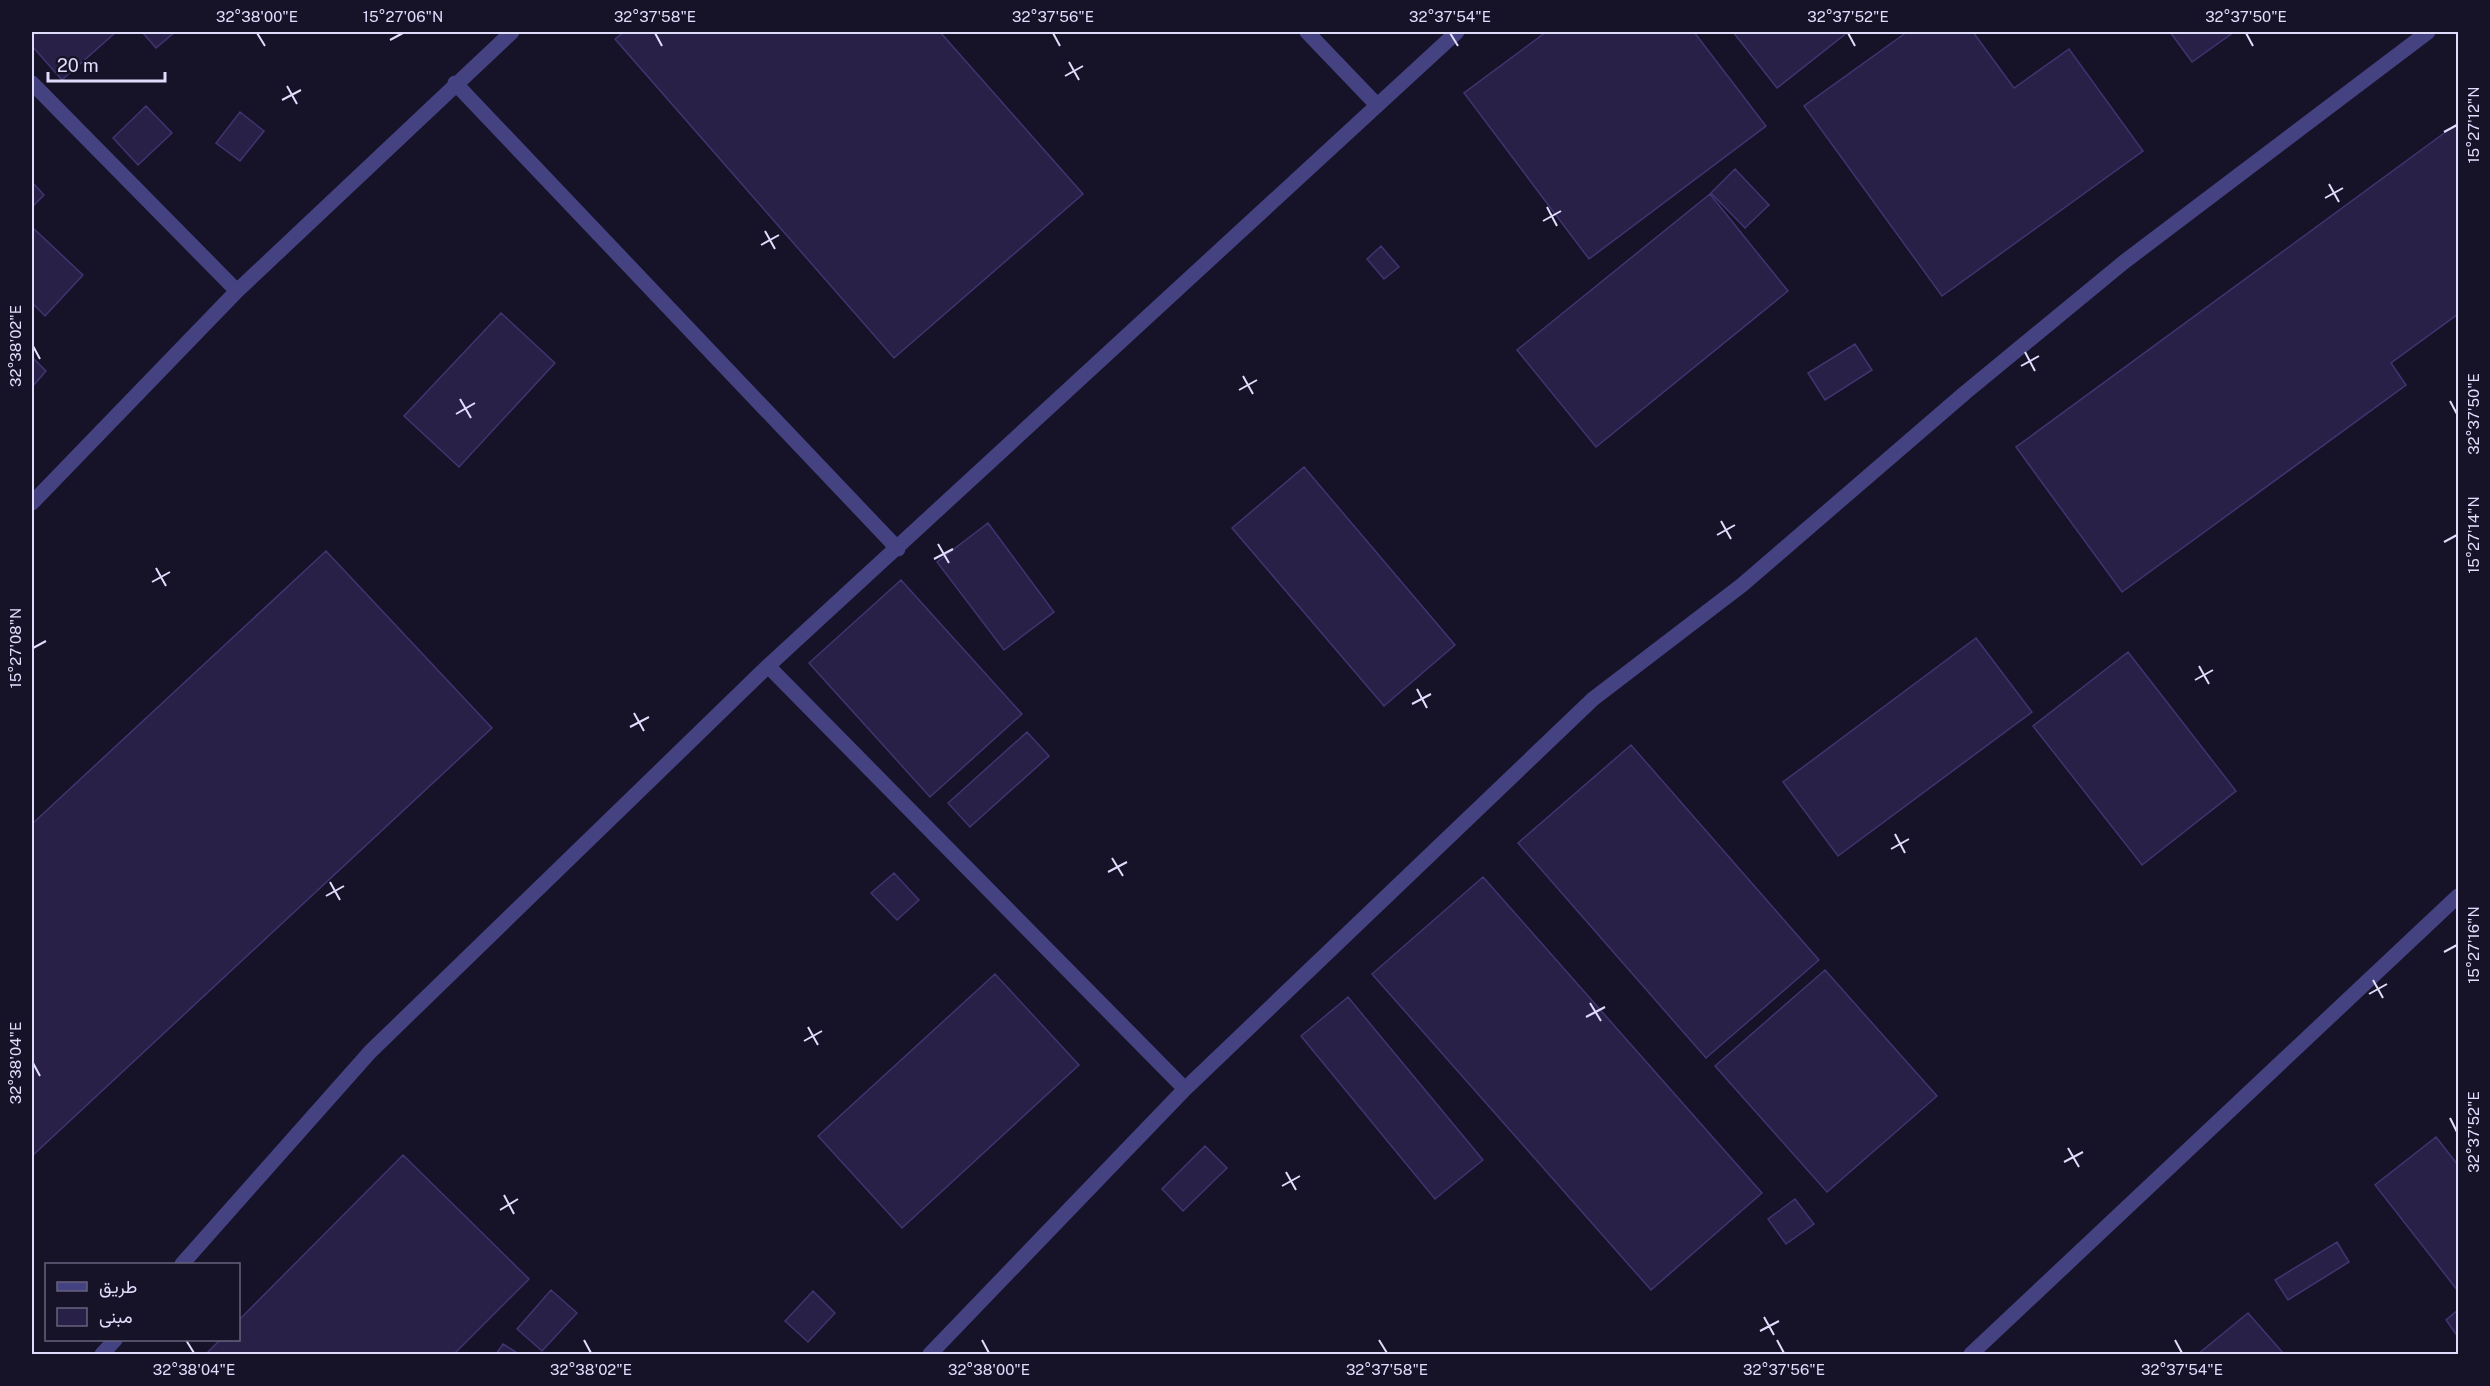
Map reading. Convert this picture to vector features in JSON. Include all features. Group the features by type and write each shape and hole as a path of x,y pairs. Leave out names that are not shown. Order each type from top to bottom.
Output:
{"street":[{"path":"32,503 237,291 455,83 512,32"},
{"path":"1307,32 1376,105"},
{"path":"183,1263 370,1052 768,666 898,549 1457,32"},
{"path":"930,1354 1185,1089 1593,699 1742,585 1966,392 2124,262 2428,32"},
{"path":"32,82 237,291"},
{"path":"455,83 898,549"},
{"path":"768,666 1185,1089"},
{"path":"1971,1354 2458,896"},
{"path":"102,1354 114,1341"}],"building":[{"path":"32,32 116,32 62,80 32,46"},
{"path":"142,32 175,32 156,48"},
{"path":"624,32 940,32 1083,194 894,358 615,39"},
{"path":"1546,32 1694,32 1766,126 1589,259 1464,93"},
{"path":"1733,32 1848,32 1777,88"},
{"path":"1907,32 1973,32 2014,88 2069,49 2143,151 1942,296 1804,106"},
{"path":"2170,32 2234,32 2192,62"},
{"path":"146,106 172,133 138,165 113,138"},
{"path":"240,112 264,131 240,161 216,143"},
{"path":"2458,123 2458,314 2391,363 2406,385 2122,592 2016,447"},
{"path":"1735,169 1769,205 1745,228 1711,193"},
{"path":"32,182 44,195 32,207"},
{"path":"1710,194 1788,291 1596,447 1517,350"},
{"path":"32,227 83,275 45,316 32,303"},
{"path":"1381,246 1399,267 1384,279 1367,259"},
{"path":"501,313 555,363 459,467 404,416"},
{"path":"1855,344 1872,370 1825,400 1808,373"},
{"path":"32,357 46,371 32,387"},
{"path":"1304,467 1455,645 1384,706 1232,528"},
{"path":"988,523 1054,612 1004,650 937,562"},
{"path":"326,551 492,728 32,1156 32,824"},
{"path":"901,580 1022,714 930,797 809,663"},
{"path":"1976,638 2032,712 1838,856 1783,782"},
{"path":"2128,652 2236,791 2142,865 2033,726"},
{"path":"1027,732 1049,756 970,827 948,803"},
{"path":"1631,745 1819,960 1706,1058 1518,843"},
{"path":"894,873 919,900 897,920 871,893"},
{"path":"1483,877 1762,1193 1651,1290 1372,974"},
{"path":"1825,970 1937,1096 1827,1192 1715,1066"},
{"path":"995,974 1079,1065 902,1228 818,1136"},
{"path":"1348,997 1483,1160 1435,1199 1301,1036"},
{"path":"2436,1137 2458,1165 2458,1291 2375,1185"},
{"path":"1205,1146 1227,1168 1183,1211 1162,1189"},
{"path":"403,1155 529,1279 454,1354 206,1354 219,1341 240,1341 240,1319"},
{"path":"1795,1199 1814,1224 1786,1244 1768,1219"},
{"path":"2337,1242 2349,1262 2288,1300 2275,1280"},
{"path":"551,1290 577,1313 542,1351 517,1329"},
{"path":"813,1291 835,1313 808,1342 785,1321"},
{"path":"2458,1310 2458,1337 2446,1320"},
{"path":"2248,1313 2284,1354 2198,1354"},
{"path":"503,1344 519,1354 496,1354"}]}
